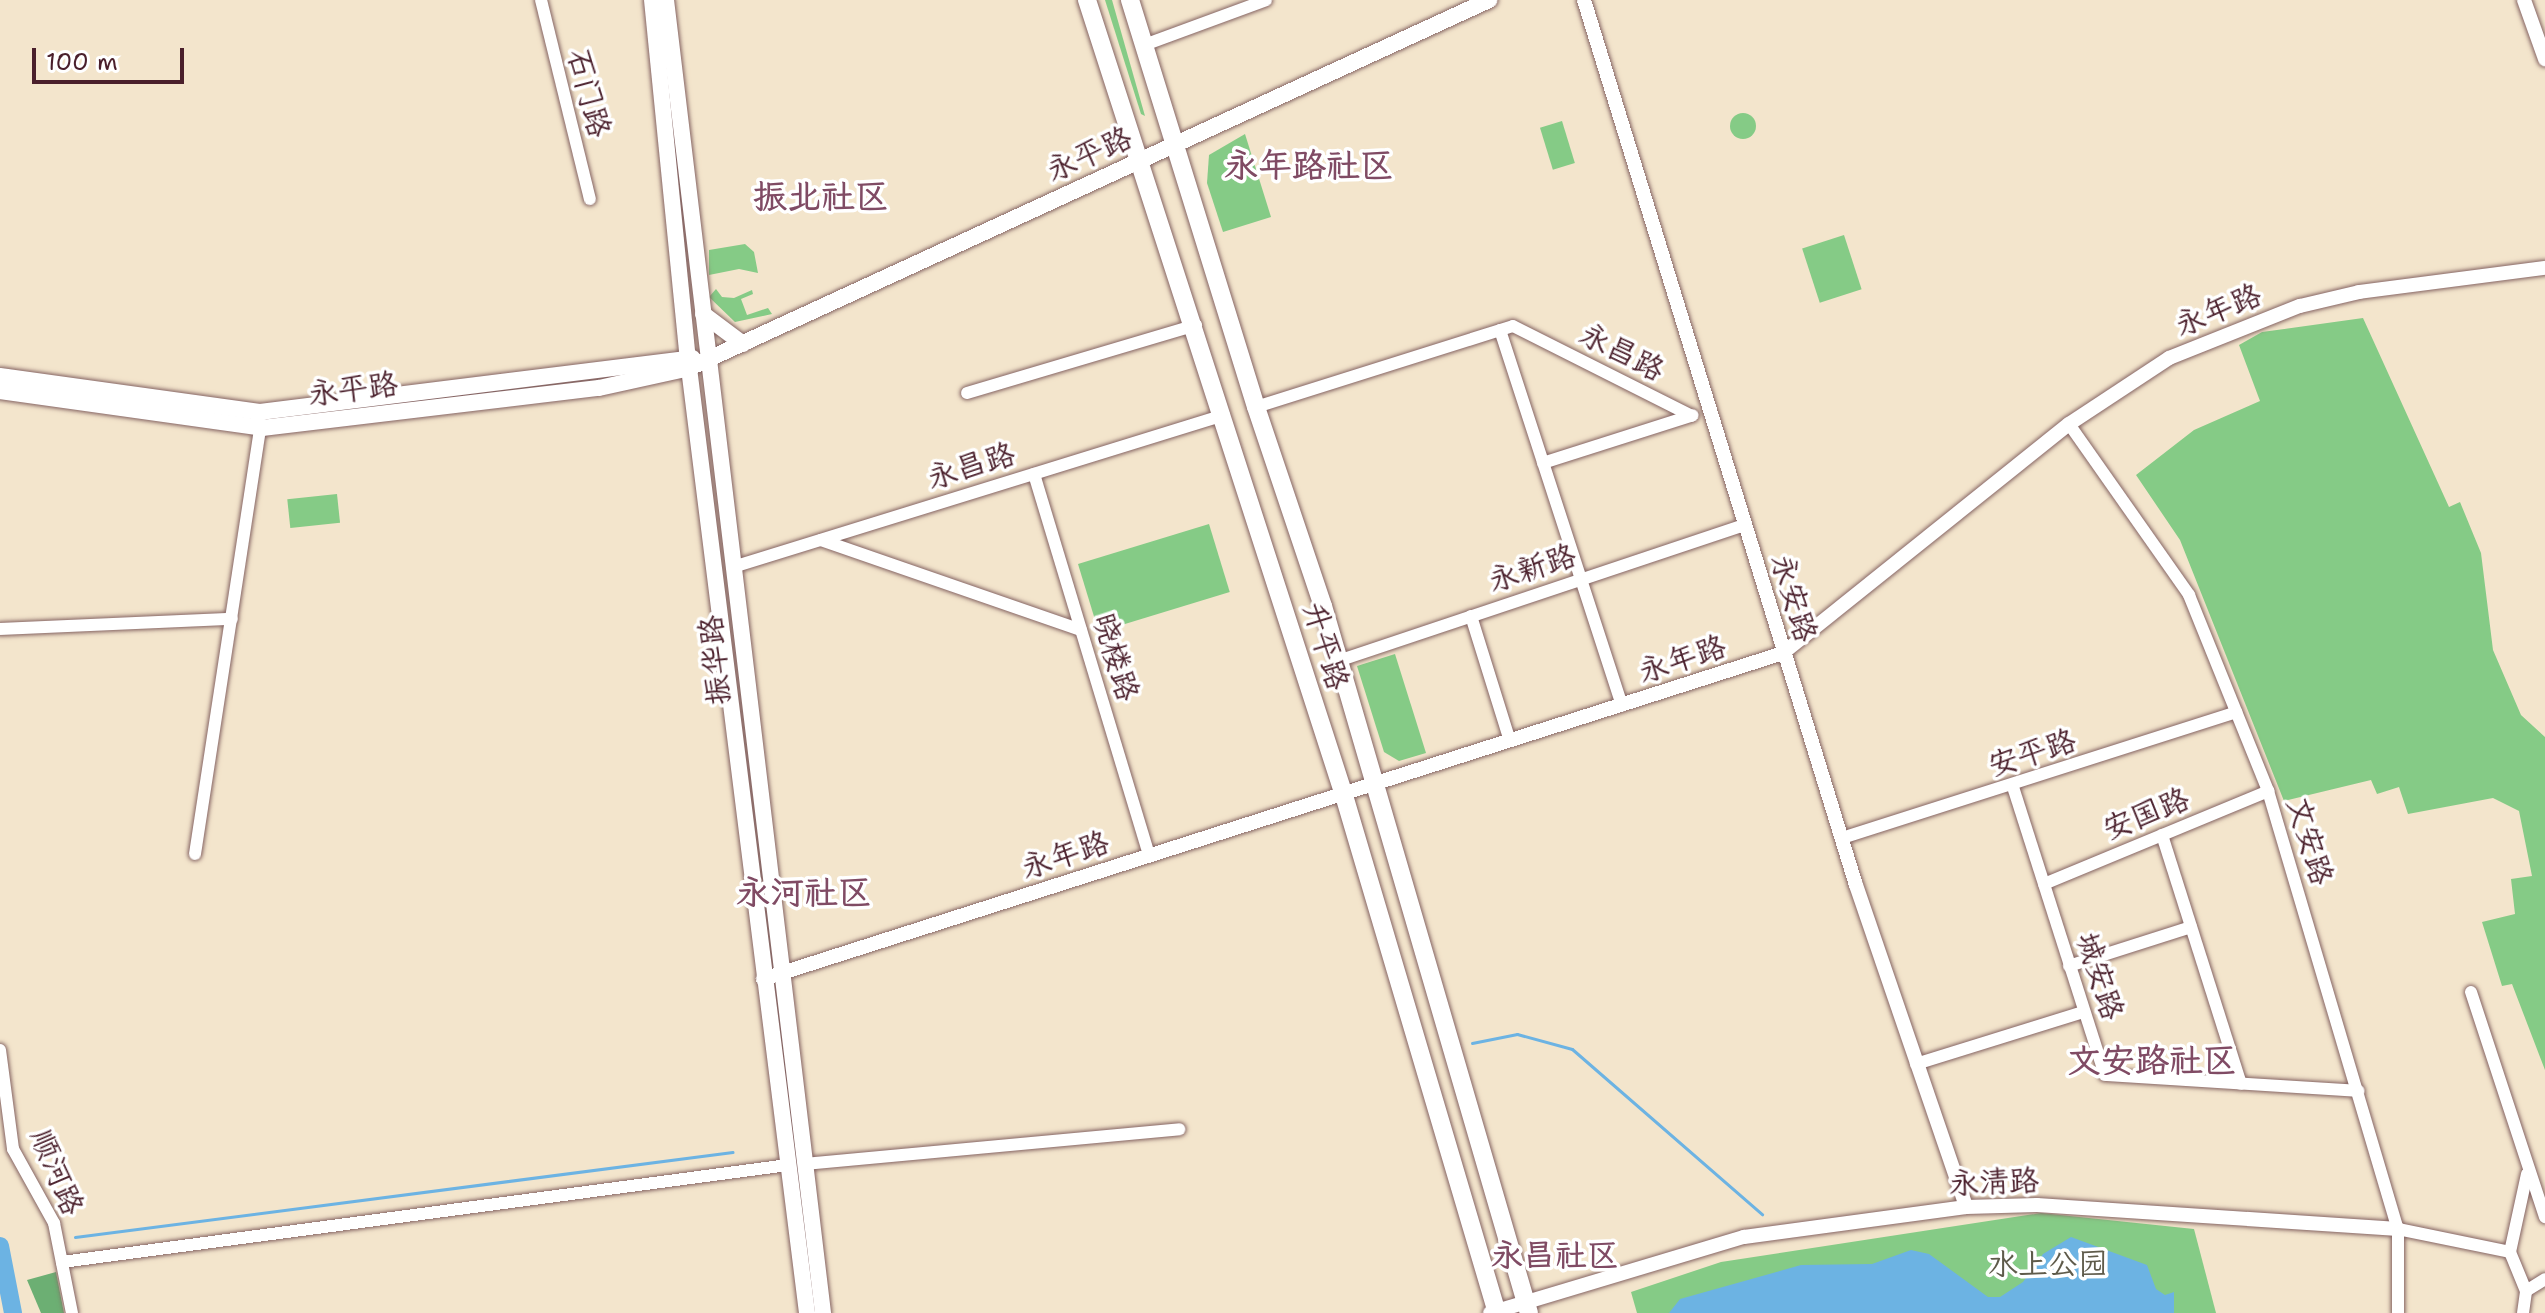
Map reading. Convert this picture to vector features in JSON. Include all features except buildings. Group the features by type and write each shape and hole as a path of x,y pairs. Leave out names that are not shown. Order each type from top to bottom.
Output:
{"main road":[{"name":"振华路","path":"652,0 688,363 763,979 823,1313"},
{"name":"振华路","path":"666,0 711,359 779,974 807,1313"},
{"name":"升平路","path":"1087,0 1196,325 1343,792 1494,1312"},
{"name":"升平路","path":"1130,0 1377,784 1527,1308"},
{"name":"永平路","path":"0,391 261,420 599,388 711,359 1489,0"},
{"path":"703,313 743,344"},
{"name":"永平路","path":"0,376 261,420"}],"street":[{"name":"石门路","path":"541,0 590,199"},
{"path":"1144,45 1266,0"},
{"name":"永安路","path":"1584,0 1783,653 1916,1064 1966,1207"},
{"path":"2524,0 2545,59"},
{"name":"永年路","path":"763,979 1783,653 2069,424 2134,377 2258,319 2359,292 2545,268"},
{"path":"967,393 1196,325"},
{"name":"永昌路","path":"1256,407 1513,326 1528,330 1588,367 1692,416"},
{"path":"1500,330 1622,706"},
{"path":"1543,463 1707,411"},
{"name":"永昌路","path":"733,567 1224,415"},
{"path":"195,854 261,420"},
{"name":"文安路","path":"2069,424 2189,595 2268,791 2398,1229 2398,1313"},
{"name":"晓楼路","path":"1034,474 1149,855"},
{"name":"永新路","path":"1338,661 1744,525"},
{"path":"821,540 1081,630"},
{"path":"1471,616 1510,741"},
{"path":"0,629 232,619"},
{"name":"安平路","path":"1842,838 2013,787 2236,712"},
{"name":"城安路","path":"2013,787 2105,1075 2358,1091"},
{"name":"安国路","path":"2044,884 2268,791"},
{"path":"2162,835 2241,1084"},
{"path":"2069,966 2191,927"},
{"path":"2471,992 2527,1174 2545,1217"},
{"path":"1916,1064 2083,1012"},
{"name":"顺河路","path":"0,1050 13,1149 54,1223 72,1313"},
{"path":"62,1262 797,1165 1179,1129"},
{"path":"2523,1313 2526,1291 2510,1252 2527,1174"},
{"name":"永清路","path":"1494,1312 1527,1308 1744,1237 1966,1207 2037,1205 2398,1229 2510,1252"},
{"path":"2526,1291 2545,1279"}],"green space":[{"path":"1105,0 1112,0 1145,116 1141,114"},
{"path":"1743,113 1752,117 1756,126 1752,135 1743,139 1734,135 1730,126 1734,117"},
{"path":"1562,121 1575,163 1553,170 1540,128"},
{"path":"1245,134 1271,217 1223,232 1207,183 1209,155"},
{"path":"1844,235 1862,289 1820,303 1802,249"},
{"path":"745,244 754,252 758,273 739,269 709,275 709,250"},
{"path":"716,289 722,297 734,298 752,290 753,294 741,299 747,315 768,308 772,314 735,322 709,297"},
{"path":"2363,318 2449,507 2460,502 2481,553 2493,650 2521,715 2545,737 2545,1070 2512,984 2502,986 2482,922 2515,914 2511,879 2532,876 2519,811 2493,798 2408,814 2399,787 2377,794 2371,780 2284,801 2180,540 2136,475 2194,430 2260,401 2239,345 2262,332"},
{"path":"337,494 340,523 290,528 287,499"},
{"path":"1209,524 1230,592 1099,632 1078,564"},
{"path":"1395,654 1426,753 1399,761 1384,752 1357,666"},
{"name":"水上公园","path":"2041,1213 2194,1229 2216,1313 1637,1313 1631,1292 1721,1262"},
{"path":"56,1272 64,1313 41,1313 27,1280"}],"water":[{"path":"2071,1237 2147,1265 2156,1289 2165,1295 2174,1292 2174,1313 1669,1313 1680,1299 1801,1265 1872,1264 1911,1250 1929,1254 1988,1297 2000,1297 2023,1282 2043,1254"}],"waterway":[{"path":"1472,1043 1517,1034 1572,1049 1762,1214"},
{"path":"75,1237 733,1152"},
{"path":"0,1246 13,1313"}],"district":[{"name":"永年路社区","path":"1309,166"},
{"name":"振北社区","path":"821,197"},
{"name":"永河社区","path":"804,893"},
{"name":"文安路社区","path":"2152,1061"},
{"name":"永昌社区","path":"1555,1255"}]}
